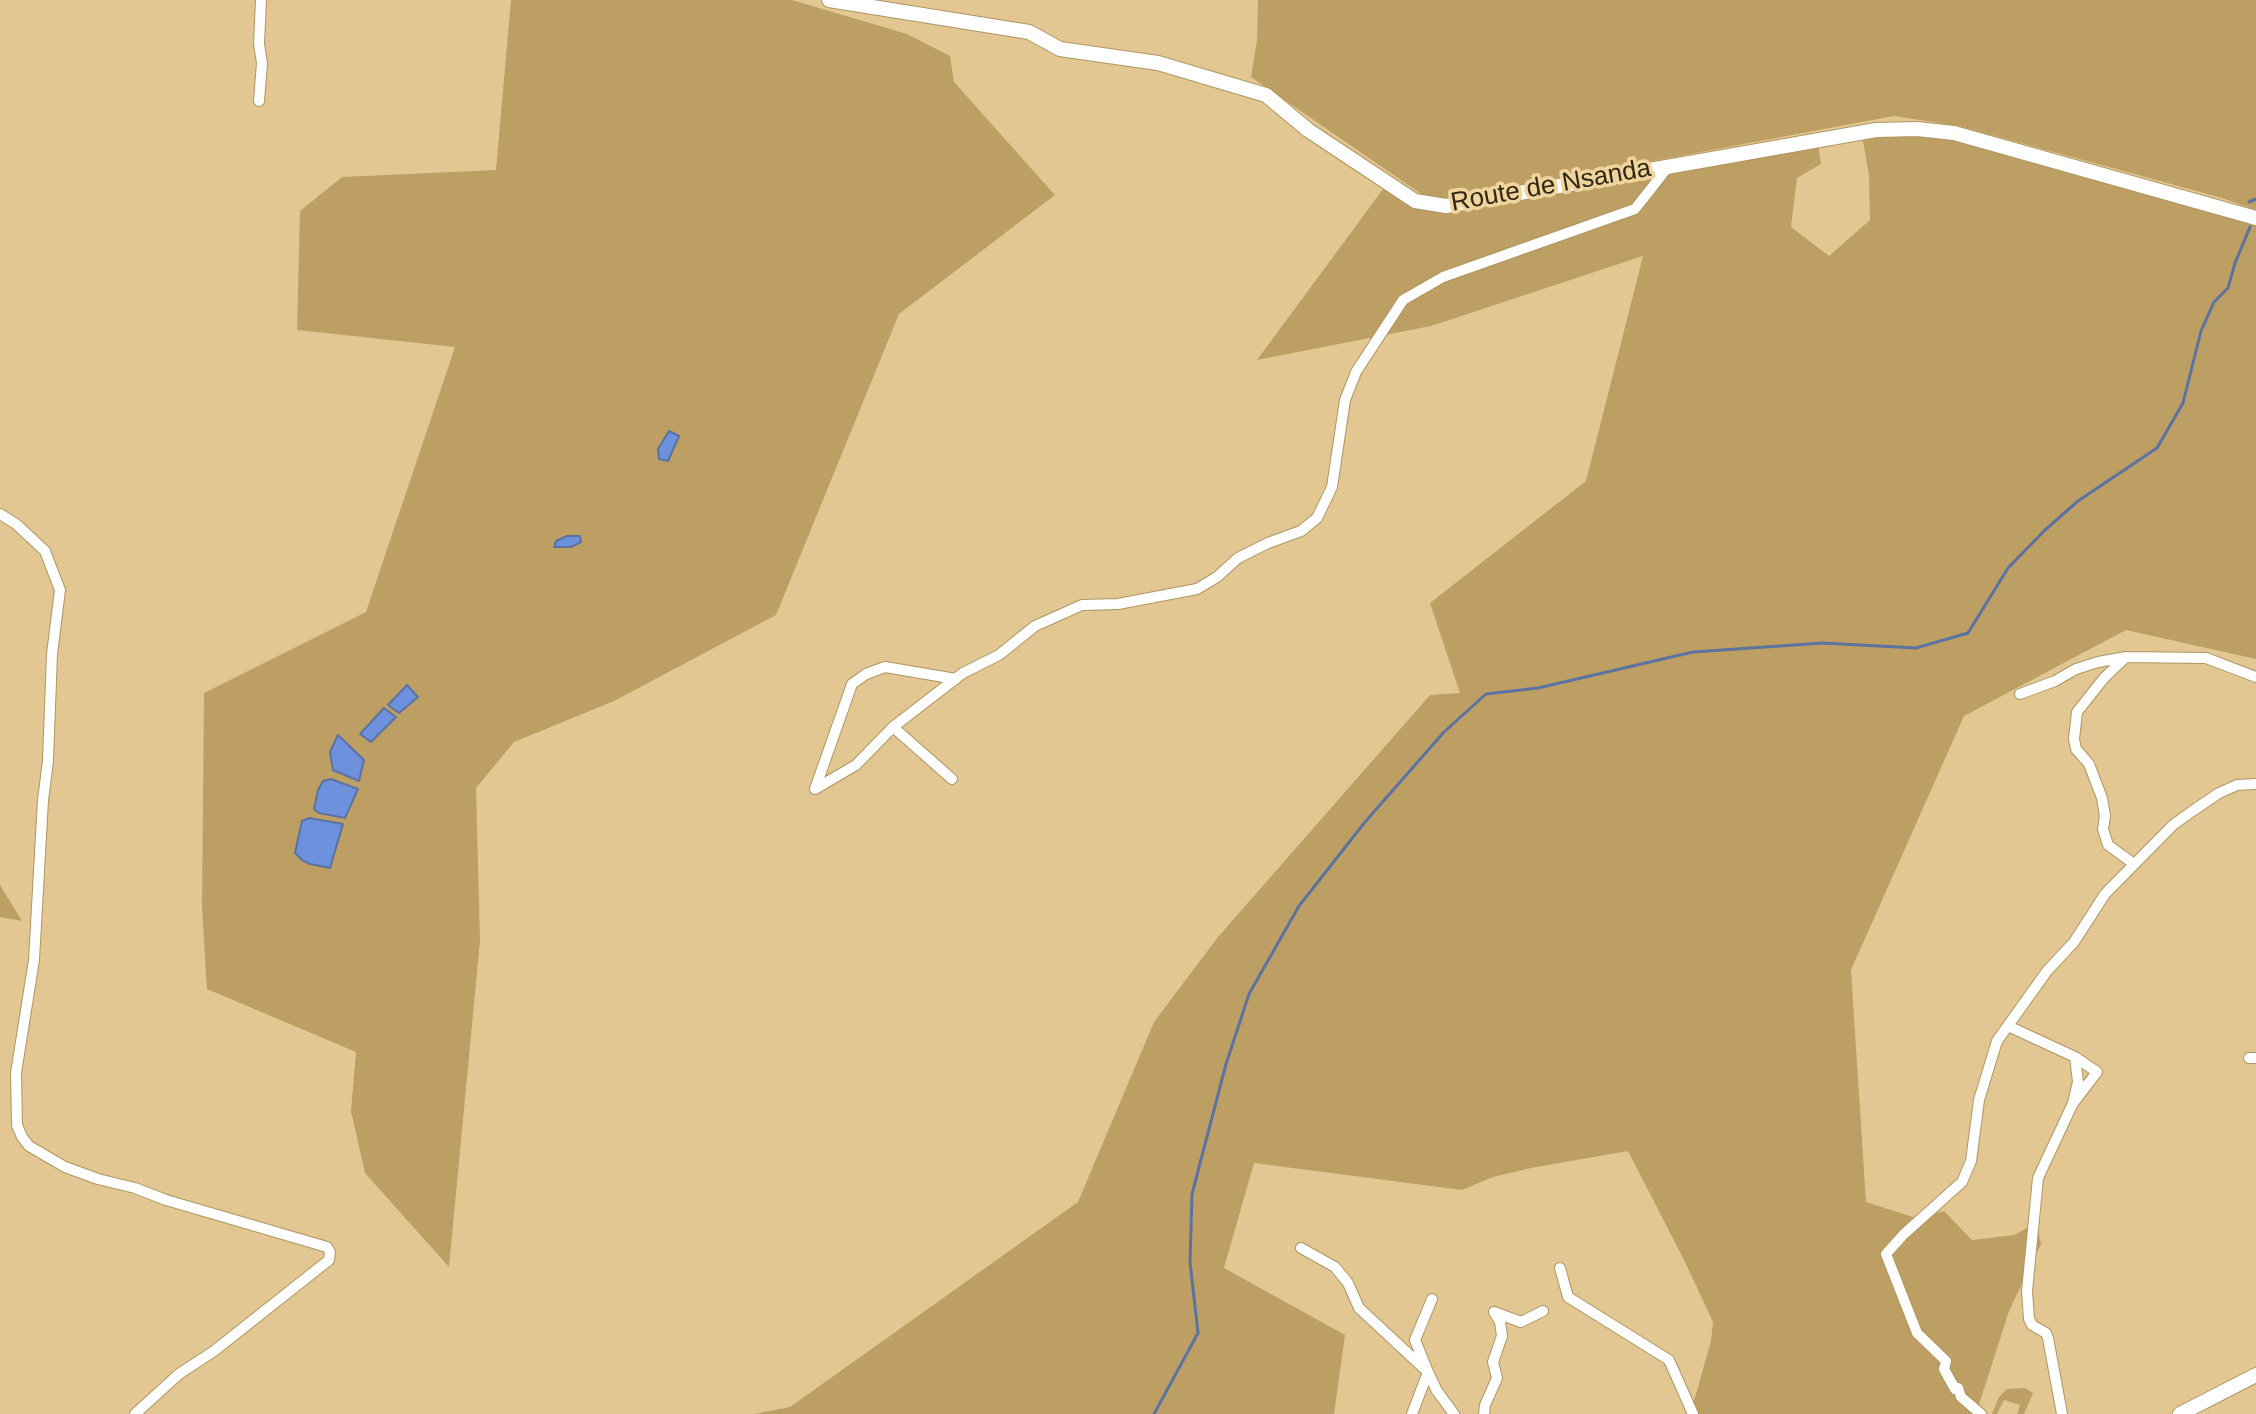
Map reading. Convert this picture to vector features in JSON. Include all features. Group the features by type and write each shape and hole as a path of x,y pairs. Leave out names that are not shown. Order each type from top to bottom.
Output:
{"street":[{"path":"259,101 261,0"},
{"name":"Route de Nsanda","path":"829,0 1029,32 1060,49 1158,63 1266,95 1308,130 1415,201 1446,206 1876,130 1917,129 1954,133 2256,218"},
{"path":"956,679 885,667 866,674 852,684 815,789 856,765 893,727 956,679 999,655 1035,626 1082,605 1118,604 1197,589 1217,577 1238,558 1301,531 1317,518 1332,487 1345,400 1356,372 1403,300 1443,277 1635,209 1669,166"},
{"path":"0,514 16,524 45,551 60,590 52,654 34,960 16,1073 17,1125 22,1137 29,1146 65,1167 327,1247 330,1252 329,1260 214,1351 179,1374 135,1414"},
{"path":"2020,694 2087,666 2126,657 2206,658 2256,677"},
{"path":"2126,657 2104,678 2077,712 2074,745 2089,764 2102,798 2105,816 2103,829 2108,845 2134,864"},
{"path":"893,727 952,779"},
{"path":"1981,1414 1961,1397 1958,1388 1955,1389 1944,1369 1946,1361 1917,1333 1886,1254 1962,1182 1974,1146 1979,1100 1989,1059 1997,1041 2047,971 2074,942 2105,894 2173,825 2219,793 2237,785 2256,784"},
{"path":"2008,1026 2075,1057 2097,1072 2073,1103"},
{"path":"2062,1414 2048,1338 2029,1319 2027,1291 2038,1178 2073,1103 2078,1082 2075,1057"},
{"path":"1301,1248 1335,1267 1348,1283 1359,1308 1428,1372"},
{"path":"1560,1268 1568,1297 1669,1360 1693,1414"},
{"path":"1432,1299 1415,1340 1437,1391 1454,1414"},
{"path":"1484,1414 1497,1378 1493,1362 1502,1336 1500,1322 1494,1312 1521,1322 1543,1311"},
{"path":"1412,1414 1428,1372"},
{"path":"2180,1414 2256,1375"}],"shaded area":[{"path":"511,0 792,0 907,34 950,56 954,82 1055,195 899,314 776,615 614,701 514,742 476,788 480,941 449,1267 365,1173 351,1111 356,1052 207,989 202,907 204,693 366,612 455,347 297,330 300,211 342,177 496,170"},
{"path":"1258,0 2256,0 2256,210 1959,126 1894,116 1433,202 1251,77 1257,40"},
{"path":"1862,135 1953,135 2256,222 2256,659 2126,630 1964,716 1851,970 1866,1202 1916,1218 1944,1211 1972,1240 2014,1235 2027,1228 2038,1230 2041,1244 2009,1311 1976,1414 1696,1414 1692,1408 1711,1341 1713,1322 1628,1151 1531,1168 1493,1177 1462,1190 1254,1163 1224,1268 1345,1335 1334,1414 754,1414 790,1407 1078,1202 1154,1022 1218,937 1430,695 1460,693 1430,603 1586,481 1643,256 1431,326 1257,360 1386,185 1412,204 1818,143 1821,164 1797,178 1791,227 1829,256 1870,220 1869,175"},
{"path":"0,885 22,921 0,917"},
{"path":"2025,1388 2033,1393 2024,1414 2017,1414 2020,1405 2004,1400 1997,1414 1992,1414 1999,1397 2007,1389"}],"water":[{"path":"669,431 679,436 668,461 659,459 658,449"},
{"path":"567,536 580,536 581,542 571,547 554,547 556,541"},
{"path":"407,685 418,697 399,713 388,705"},
{"path":"384,708 396,717 371,742 360,734"},
{"path":"338,735 364,760 359,781 333,770 330,752"},
{"path":"331,779 358,789 345,818 319,813 314,809 323,781"},
{"path":"309,818 343,824 330,868 310,864 295,853 302,821"}],"waterway":[{"path":"2249,202 2256,199"},
{"path":"1154,1414 1198,1333 1190,1262 1192,1194 1226,1064 1249,994 1299,906 1365,822 1444,732 1486,694 1538,688 1693,652 1823,643 1916,648 1968,633 2008,568 2045,530 2078,501 2157,448 2183,403 2201,331 2214,302 2228,288 2250,227"}]}
